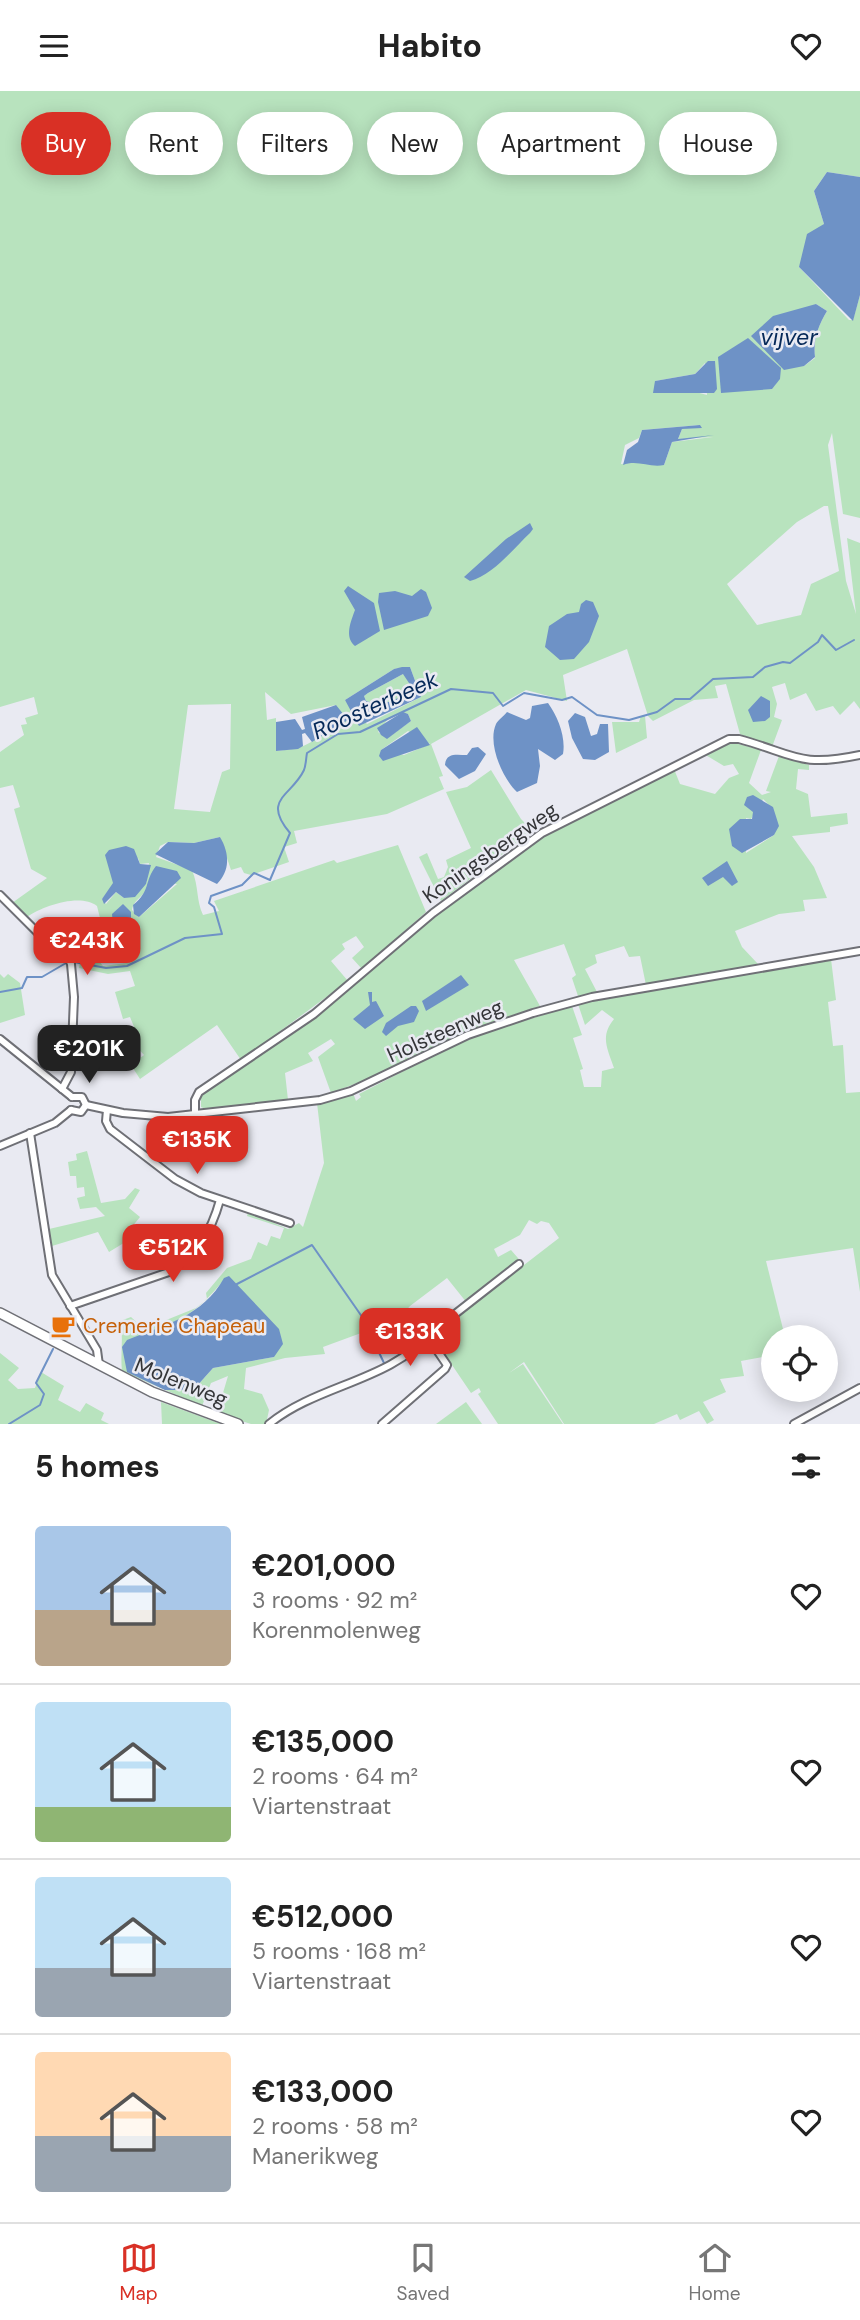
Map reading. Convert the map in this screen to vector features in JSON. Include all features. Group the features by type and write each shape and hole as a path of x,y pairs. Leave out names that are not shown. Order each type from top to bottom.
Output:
{"street":[{"name":"Koningsbergweg","path":"195,1114 195,1100 199,1093 314,1014 433,913 499,864 542,833 585,809 729,739 739,739 797,759 814,762 860,755"},
{"path":"0,895 42,937 67,955 71,964 74,997 71,1072 62,1089"},
{"name":"Holsteenweg","path":"86,1105 144,1116 195,1114 320,1100 351,1091 468,1035 533,1013 592,997 860,951"},
{"path":"0,1038 72,1097 82,1097 86,1105 81,1112 71,1110"},
{"path":"71,1110 69,1105 72,1097"},
{"path":"0,1146 55,1123 71,1110"},
{"path":"107,1110 106,1121 110,1129 175,1179 220,1200 290,1223"},
{"path":"30,1133 52,1275 97,1350 99,1365"},
{"path":"70,1305 169,1272 181,1264 197,1251 208,1235 220,1200"},
{"path":"269,1424 300,1404 386,1369 519,1264"},
{"name":"Molenweg","path":"0,1313 152,1392 238,1424"},
{"path":"382,1424 446,1369 447,1365 428,1337"},
{"path":"794,1424 860,1388"}],"green space":[{"path":"0,91 860,91 860,177 827,172 814,191 824,224 799,267 849,320 853,320 860,295 860,518 843,514 832,433 828,445 846,581 856,614 847,538 860,543 860,709 854,701 840,715 833,706 816,711 806,693 790,700 785,683 772,687 777,704 774,717 782,720 772,747 740,734 726,684 715,686 718,698 694,700 653,721 648,716 627,649 563,675 567,701 526,690 431,744 443,776 439,777 444,789 387,814 294,831 297,843 284,847 289,862 251,875 244,873 241,867 231,870 220,837 194,843 168,842 160,846 156,857 192,870 203,915 219,911 214,901 334,860 337,863 398,845 426,912 362,969 352,958 364,947 356,936 342,944 345,949 331,961 348,981 241,1060 217,1025 140,1079 131,1065 144,1055 135,1045 130,1048 125,1044 137,1034 130,1017 123,1019 115,992 135,986 130,971 108,974 79,968 83,947 106,942 97,906 90,902 72,901 52,905 27,917 12,903 47,878 31,869 14,809 20,807 13,785 0,788 0,752 24,735 21,725 27,724 25,718 38,714 34,697 0,707","holes":["816,304 827,311 817,333 815,358 804,366","705,363 707,395 655,381 695,374","700,425 682,429 678,439 713,437 672,442 664,465 639,462 621,464 625,445 639,438 642,430","828,506 839,571 811,584 801,615 757,625 727,584 797,522","410,667 421,697 367,724 345,700 394,669","265,692 291,714 336,705 326,726 315,739 289,750 276,751 276,718 267,720","231,704 230,769 222,772 210,812 174,809 188,705","408,714 411,721 387,738 378,732 389,718","408,731 430,744 404,755 381,750","138,858 140,864 149,863 146,884 124,898 116,892 106,904 102,899","149,880 177,884 139,917 132,910 133,906 147,889","131,913 131,942 120,948 115,944 113,914","95,947 120,948 128,953 127,963 103,966 95,956"]},
{"path":"406,674 411,686 402,696 385,703 366,701 364,696 368,693"},
{"path":"641,716 645,716 647,738 616,753 612,722 639,722"},
{"path":"731,742 761,750 749,783 762,795 771,792 766,791 779,756 809,765 809,770 798,769 796,789 808,794 811,817 847,813 848,824 830,827 830,832 792,836 814,867 827,898 803,900 805,911 779,914 735,931 742,947 758,964 646,985 640,956 629,957 624,946 595,955 597,963 585,969 597,992 578,996 572,978 576,975 564,944 514,960 540,1006 483,1025 391,1070 331,1093 318,1057 335,1044 331,1039 308,1053 313,1061 285,1073 288,1100 208,1110 201,1107 201,1097 206,1091 332,1004 431,918 543,834 674,769 680,784 715,794 729,778 739,774 733,764 724,766 704,754","holes":["763,799 776,819 774,835 746,853 746,818 751,819"]},
{"path":"491,770 521,819 533,831 441,901 419,857 427,853 438,879 444,877 448,867 446,860 471,848 446,792 467,787"},
{"path":"831,959 836,1000 828,1002 833,1046 843,1045 846,1093 860,1092 860,1292 853,1248 766,1261 782,1325 761,1325 761,1357 741,1361 744,1376 720,1379 726,1392 703,1402 714,1420 707,1424 699,1411 680,1420 677,1414 654,1424 564,1424 524,1362 509,1373 523,1364 563,1424 498,1424 478,1394 481,1392 479,1388 471,1393 433,1337 478,1301 475,1297 467,1303 447,1278 410,1306 378,1342 372,1329 323,1347 325,1354 285,1358 246,1368 244,1389 262,1394 269,1410 266,1424 251,1424 217,1413 228,1376 211,1383 202,1406 122,1371 120,1321 131,1317 144,1329 195,1308 180,1319 148,1332 196,1387 213,1368 274,1357 222,1282 207,1299 206,1293 227,1268 251,1259 258,1242 267,1246 271,1236 280,1239 284,1228 247,1216 248,1212 288,1229 299,1223 303,1227 324,1163 317,1103 353,1093 356,1101 361,1097 359,1094 468,1038 572,1006 582,1035 573,1038 583,1069 580,1070 584,1087 601,1087 602,1071 614,1068 606,1037 614,1019 602,1010 585,1025 578,1004","holes":["529,1220 537,1224 541,1221 549,1223 559,1238 524,1265 511,1250 498,1257 494,1249 520,1235"]},
{"path":"0,974 4,978 8,974 20,983 25,1015 0,1023"},
{"path":"87,1151 101,1203 125,1199 135,1188 140,1190 129,1208 140,1217 127,1233 132,1238 109,1252 98,1232 52,1246 49,1229 105,1216 96,1207 80,1209 77,1198 85,1196 84,1187 77,1188 76,1176 70,1176 68,1162 77,1160 76,1154"},
{"path":"0,1353 19,1368 8,1380 18,1389 35,1388 41,1372 64,1386 58,1400 80,1412 86,1403 104,1413 101,1420 109,1424 0,1424"},
{"path":"161,1402 221,1424 162,1424"},
{"path":"466,1402 482,1424 436,1424"}],"water":[{"path":"827,172 860,177 860,295 853,321 799,267 807,234 824,224 814,191"},
{"name":"vijver","path":"816,304 827,311 817,333 815,357 804,366 784,370 751,336 773,316"},
{"path":"748,338 781,368 780,379 772,389 721,393 718,357"},
{"path":"708,361 715,361 717,389 714,393 653,393 655,381 695,374"},
{"path":"700,425 702,428 682,429 678,439 714,435 672,442 664,465 623,465 627,450 638,442 642,430"},
{"path":"530,523 533,529 530,533 495,567 470,581 464,577 506,539"},
{"path":"348,586 374,603 380,631 355,646 349,634 355,610 344,591"},
{"path":"421,589 426,592 432,608 428,616 384,630 378,602 379,593 395,591 412,596"},
{"path":"586,600 593,602 599,616 589,642 574,659 560,660 545,647 549,626 567,614 579,612 581,604"},
{"path":"410,667 421,697 359,726 345,700 394,669","holes":["403,674 411,686 402,695 386,703 366,701 364,696"]},
{"path":"761,696 770,701 770,717 765,721 753,722 748,710"},
{"path":"548,703 560,727 563,754 555,760 538,749 540,766 537,783 517,792 498,761 494,741 496,724 507,712 526,720 530,718 532,706"},
{"path":"336,705 348,720 312,742 305,733 302,734 303,746 298,749 276,751 276,722 295,719 302,730 305,729 302,717"},
{"path":"403,712 408,714 411,721 387,739 381,735 377,728"},
{"path":"575,713 585,717 591,736 597,734 600,724 608,724 609,752 595,760 583,759 572,738 568,721"},
{"path":"417,727 430,745 383,761 379,756 381,750"},
{"path":"478,747 486,754 475,771 459,779 445,765 450,756 467,755 472,748"},
{"path":"753,795 773,807 779,826 774,835 742,853 732,846 729,829 740,819 752,819 753,812 744,805 747,797"},
{"path":"220,837 226,850 227,862 224,874 217,884 155,854 168,842 194,843"},
{"path":"126,846 134,849 140,864 151,865 146,884 135,897 124,898 116,892 104,904 102,899 113,883 105,855 109,850"},
{"path":"727,861 738,882 732,886 723,877 708,886 702,878"},
{"path":"156,866 177,871 181,878 139,917 134,914 133,905 145,890"},
{"path":"123,904 131,912 131,942 122,947 115,944 112,914"},
{"path":"461,975 469,985 426,1011 422,1001"},
{"path":"368,992 372,992 372,1002 376,1001 384,1016 365,1029 353,1019 370,1005"},
{"path":"411,1006 416,1006 419,1011 414,1022 398,1026 386,1036 382,1032 386,1023"},
{"path":"229,1276 279,1329 283,1344 274,1357 213,1368 196,1387 183,1390 165,1390 127,1372 122,1347 127,1340 182,1318 205,1302 224,1278"}],"waterway":[{"name":"Roosterbeek","path":"74,962 106,968 127,966 185,938 222,934 214,907 209,903 211,896 242,885 254,873 270,880 290,833 278,812 279,805 304,770 307,753 338,734 360,732 451,689 493,693 503,706 524,693 562,700 572,697 597,715 629,720 657,712 675,699 690,699 713,679 753,677 765,667 790,663 818,642 822,635 836,650 854,640"},
{"name":"Roosterbeek","path":"0,992 22,988 27,977 42,977 66,963"},
{"path":"237,1284 312,1245 365,1321 372,1336"},
{"path":"374,1342 384,1363"},
{"path":"9,1424 40,1405 44,1394 36,1383 53,1349"}],"place":[{"name":"Cremerie Chapeau","path":"63,1326"}]}
